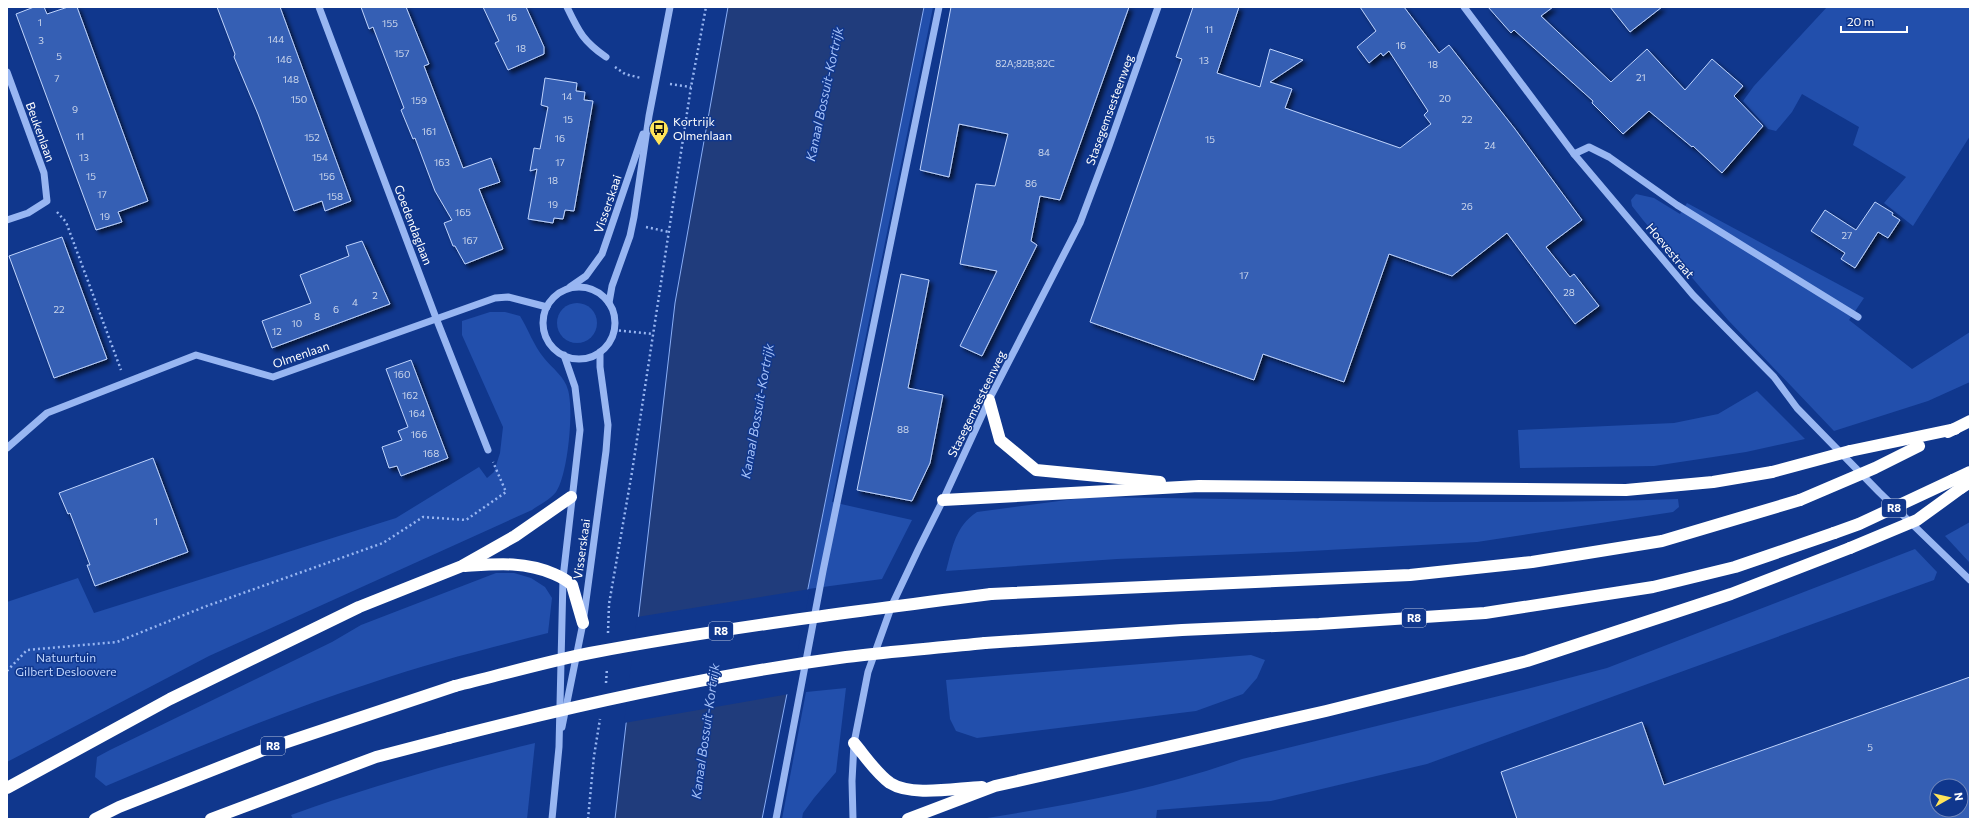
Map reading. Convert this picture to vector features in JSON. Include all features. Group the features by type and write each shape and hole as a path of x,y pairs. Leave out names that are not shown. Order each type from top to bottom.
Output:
{"highway":[{"path":"989,400 1000,440 1036,470 1199,486"},
{"name":"R8","path":"96,819 119,807 266,749 455,686 589,653 681,637 851,612 991,594 1410,575 1532,562 1662,541 1800,500 1875,468 1914,442 1955,429 1970,421"},
{"path":"944,500 1199,486 1626,490 1713,482 1772,472 1850,451 1914,442"},
{"name":"R8","path":"211,819 376,756 558,710 695,682 847,657 985,643 1485,613 1653,588 1735,567 1859,524 1961,483 1970,472"},
{"path":"908,819 995,786 1326,711 1527,661 1731,594 1850,548 1917,520 1961,483"},
{"path":"7,788 184,692 359,607 462,566 515,536 571,497"},
{"path":"462,566 517,564 539,568 563,578 572,585 583,623"},
{"path":"854,744 885,779 903,789 916,791 995,786"}],"street":[{"name":"Goedendaglaan","path":"319,7 436,318 488,450"},
{"path":"568,7 580,34 592,47 606,57"},
{"name":"Visserskaai","path":"609,303 612,286 630,236 634,217 649,116 670,7"},
{"path":"776,819 823,571 939,7"},
{"name":"Stasegemsesteenweg","path":"853,819 852,781 854,744 868,672 881,635 906,576 944,500 989,400 1080,224 1158,7"},
{"name":"Hoevestraat","path":"1464,7 1574,154 1693,294 1774,377 1797,408 1879,492 1970,580"},
{"name":"Beukenlaan","path":"7,72 44,173 47,201"},
{"name":"Visserskaai","path":"570,288 586,276 602,254 649,116"},
{"path":"1574,154 1589,147 1609,157 1677,205 1858,317"},
{"path":"7,220 28,213 47,201"},
{"path":"581,286 602,294 609,303 613,312 614,330 610,341 600,352 585,358 574,358 564,355 555,349 548,340 544,329 543,318 547,307 560,292 581,286"},
{"name":"Olmenlaan","path":"7,448 47,413 196,356 273,377 436,318 501,297 508,297 547,307"},
{"name":"Visserskaai","path":"558,747 583,623 608,425 600,367 600,352"},
{"name":"Visserskaai","path":"552,819 558,747 563,578 571,497 579,443 579,420 575,387 564,355"}],"path":[{"path":"608,641 609,604 632,472 691,87 706,7"},
{"path":"47,201 66,222 125,384"},
{"path":"614,330 653,334"},
{"path":"7,671 27,650 117,642 204,607 383,543 423,517 466,520 506,492 488,450"},
{"path":"605,686 607,663"},
{"path":"588,819 594,756 600,717"}],"green space":[{"path":"924,7 933,7 832,502 912,520 882,579 808,589"},
{"path":"1827,7 1970,7 1970,136 1913,226 1884,203 1906,177 1853,145 1859,127 1802,94 1792,112 1776,131 1768,129 1743,101 1754,86"},
{"path":"1636,194 1654,198 1680,214 1687,203 1864,298 1849,320 1912,369 1970,332 1970,382 1928,401 1834,431 1728,320 1643,220 1632,206 1631,200"},
{"path":"573,303 581,303 588,306 594,312 597,323 594,334 588,340 581,343 573,343 566,340 560,334 557,327 557,319 560,312 566,306"},
{"name":"Natuurtuin Gilbert Desloovere","path":"490,312 505,312 520,316 540,353 561,377 568,390 570,399 570,426 567,457 560,484 554,495 532,510 209,656 7,762 7,602 78,578 94,613 396,518 479,467 487,478 494,472 500,453 503,427 462,335 462,321"},
{"path":"1757,391 1805,439 1746,452 1654,466 1520,468 1518,430 1674,423 1718,414"},
{"path":"1089,497 1457,502 1678,499 1679,507 1673,512 1477,542 1291,552 1117,559 946,571 953,545 959,531 977,512"},
{"path":"1970,522 1970,563 1945,536"},
{"path":"1915,549 1937,572 1934,580 1427,764 1271,801 1157,810 1156,819 981,819 1113,795 1178,779 1242,759 1607,668"},
{"path":"496,573 514,573 531,578 545,587 552,598 548,633 437,662 337,694 171,758 106,786 95,777 97,757 110,750 332,642 361,625"},
{"path":"1251,655 1265,660 1257,678 1243,694 1196,711 977,738 956,731 950,719 946,680"},
{"path":"846,688 836,772 803,813 802,819 782,819 806,692"},
{"path":"535,743 527,819 293,819 291,815 351,794 412,776"}],"water":[{"name":"Kanaal Bossuit-Kortrijk","path":"728,7 924,7 762,819 615,819 675,303"}],"pier":[{"path":"810,589 789,694 624,723 637,617"}],"building":[{"path":"34,7 44,7 47,14 68,7 77,7 148,201 118,212 122,222 96,230 16,14"},
{"path":"217,7 280,7 351,201 325,211 322,201 294,211 258,114 234,57 235,54"},
{"path":"361,7 406,7 429,64 424,66 463,168 491,158 500,182 479,189 503,249 465,264 455,246 453,246 444,223 452,220 435,191 415,138 413,139 401,110 404,108 373,27 369,29"},
{"path":"483,7 526,7 544,47 544,54 508,70 495,43 499,41"},
{"path":"951,7 1129,7 1060,200 1040,196 1031,241 1037,245 982,356 960,346 997,271 960,264 976,184 995,186 1008,134 959,124 949,177 920,170"},
{"path":"1193,7 1239,7 1217,73 1260,87 1270,49 1303,60 1270,82 1292,89 1285,108 1400,148 1431,124 1424,115 1428,111 1389,51 1383,56 1381,53 1369,63 1357,47 1376,31 1360,7 1404,7 1439,53 1449,45 1515,129 1582,220 1546,247 1570,277 1574,274 1599,306 1575,324 1507,233 1452,276 1389,254 1344,382 1263,354 1254,380 1090,322 1182,59 1176,57"},
{"path":"1488,7 1553,7 1541,16 1611,82 1647,49 1685,90 1712,59 1743,86 1734,96 1763,126 1722,173 1693,146 1692,147 1649,111 1623,134 1592,103 1593,101 1514,30 1511,33"},
{"path":"1610,7 1662,7 1630,32"},
{"path":"545,78 577,83 576,91 585,92 584,100 593,101 574,211 565,210 563,219 554,218 553,223 528,219 537,169 530,171 534,148 540,149 548,107 541,105"},
{"path":"1875,202 1893,213 1892,215 1900,220 1888,238 1878,232 1855,268 1841,259 1845,253 1811,231 1825,210 1856,230"},
{"path":"62,237 107,359 54,378 9,256"},
{"path":"362,241 390,304 272,348 262,321 311,303 300,275 349,256 346,246"},
{"path":"901,274 929,280 908,388 943,395 930,463 912,501 857,490"},
{"path":"411,360 448,458 401,476 397,466 389,468 382,447 402,440 398,431 408,427 386,369"},
{"path":"153,458 188,552 95,586 87,565 90,565 70,513 68,514 59,493"},
{"path":"1970,677 1970,819 1517,819 1501,772 1642,722 1664,785"}],"place":[{"name":"Kortrijk Olmenlaan","path":"659,146"}]}
